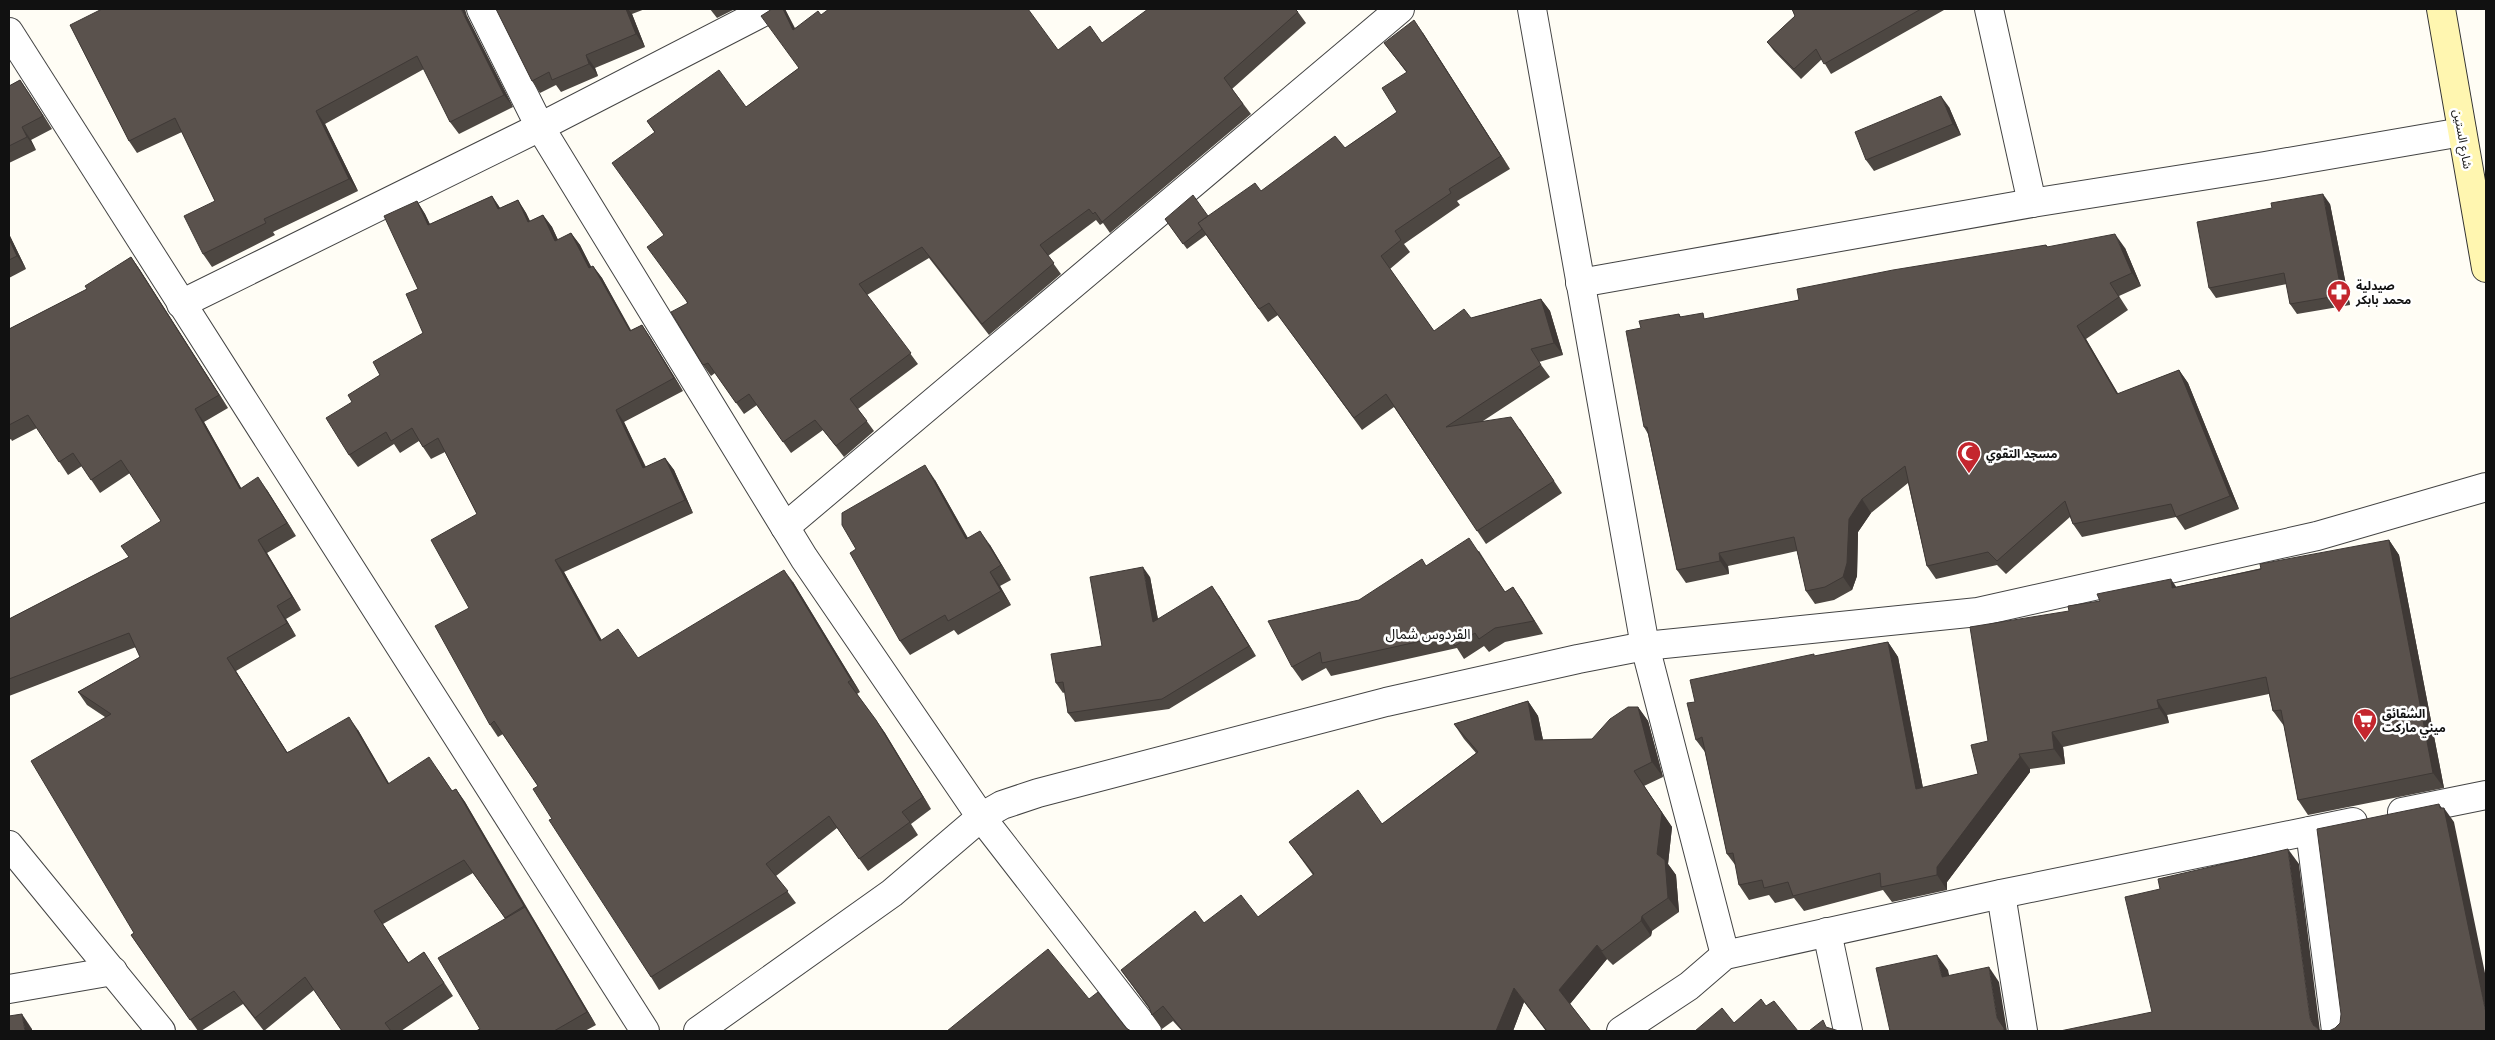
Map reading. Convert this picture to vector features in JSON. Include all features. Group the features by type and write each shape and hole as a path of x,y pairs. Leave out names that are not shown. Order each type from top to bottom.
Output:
{"main road":[{"name":"شارع الستين","path":"2441,9 2486,268"}],"street":[{"path":"481,9 540,127 785,527 981,817 1147,1031"},
{"path":"181,304 540,127 769,9"},
{"path":"1532,9 1645,646 1725,955"},
{"path":"1989,9 2032,203"},
{"path":"785,527 1390,12"},
{"path":"9,32 644,1031"},
{"path":"1580,282 2032,203 2462,132"},
{"path":"698,1031 892,893 981,817 1002,805 1038,793 1376,704 1645,646 1978,612 2317,536 2486,487"},
{"path":"1621,1031 1689,986 1725,955 2001,894 2486,795"},
{"path":"2310,831 2336,1031"},
{"path":"9,845 161,1031"},
{"path":"2001,894 2023,1031"},
{"path":"1827,932 1848,1031"},
{"path":"9,989 112,971"}],"building":[{"path":"102,9 461,9 504,95 450,122 417,56 316,111 349,179 264,219 266,223 203,254 184,216 215,201 175,118 129,141 70,25"},
{"path":"496,9 626,9 636,34 586,55 589,64 552,80 549,72 532,81"},
{"path":"772,9 783,9 793,30 818,11 821,15 829,9 1028,9 1058,50 1090,26 1102,43 1148,9 1295,9 1298,12 1224,78 1243,104 1102,222 1095,212 1093,214 1089,209 1040,245 1054,263 982,324 922,247 859,284 911,353 850,399 867,421 836,446 815,420 783,442 749,394 736,403 708,363 703,365 671,312 688,303 647,247 664,235 612,163 655,132 647,121 719,70 746,107 799,68 761,16"},
{"path":"1792,9 1921,9 1824,64 1816,49 1794,69 1767,42 1795,16"},
{"path":"1414,20 1501,156 1449,189 1451,193 1395,231 1401,240 1381,256 1434,331 1464,309 1471,318 1541,299 1554,343 1531,349 1541,365 1446,427 1511,417 1554,481 1477,531 1386,394 1354,418 1269,303 1259,309 1198,223 1255,183 1261,191 1335,136 1345,148 1397,112 1382,88 1407,72 1384,43"},
{"path":"20,80 43,116 22,127 27,137 9,146 9,86"},
{"path":"1941,96 1953,124 1866,160 1855,132"},
{"path":"2323,194 2342,295 2290,304 2284,273 2209,288 2197,222 2272,208 2271,203"},
{"path":"1193,195 1208,216 1198,223 1202,229 1183,244 1165,219"},
{"path":"492,196 498,209 518,200 528,222 543,215 555,241 571,233 589,268 593,266 630,331 642,325 674,378 616,410 643,468 665,458 685,500 555,560 600,641 618,629 638,658 784,570 851,680 848,682 876,720 923,797 902,812 910,822 859,859 829,816 766,864 788,891 651,977 549,820 552,819 533,789 538,786 494,721 490,725 435,626 469,608 431,540 477,514 438,438 423,447 412,428 391,441 386,432 349,455 326,418 352,402 348,395 380,375 373,362 423,333 406,294 418,289 384,216 417,201 428,225"},
{"path":"2115,234 2132,273 2110,283 2119,297 2077,326 2117,394 2179,370 2230,496 2176,517 2171,504 2073,524 2065,501 1997,561 1988,552 1927,566 1905,466 1862,499 1849,519 1847,563 1843,577 1825,587 1806,591 1794,537 1719,553 1720,561 1677,570 1647,427 1644,427 1626,331 1641,328 1639,321 1679,314 1680,317 1703,313 1704,319 1799,300 1797,289 1893,270 2046,245 2047,247"},
{"path":"9,239 17,256 9,260"},
{"path":"131,257 219,395 195,409 240,489 258,477 287,523 258,540 292,597 277,606 287,623 227,658 287,753 349,717 388,784 429,757 452,791 456,789 524,906 505,918 464,860 374,911 408,963 424,952 444,983 385,1023 391,1031 342,1031 305,977 255,1018 234,991 190,1020 131,935 134,933 31,761 111,714 78,692 140,657 129,633 9,679 9,619 129,557 121,546 161,521 121,460 91,480 73,453 59,462 28,415 9,425 9,329 87,289 85,286"},
{"path":"925,465 966,539 980,531 1001,565 990,572 1001,591 948,621 945,615 900,641 850,553 856,549 842,525 842,513"},
{"path":"1469,538 1505,592 1513,587 1534,621 1495,628 1479,639 1475,633 1455,646 1448,635 1322,663 1320,652 1292,667 1268,621 1359,600 1422,559 1426,566"},
{"path":"2389,540 2433,773 2298,800 2281,710 2273,711 2266,677 2157,700 2159,708 2052,732 2054,749 2019,754 2020,757 1937,867 1937,875 1881,887 1880,873 1793,896 1788,882 1764,888 1762,880 1739,885 1733,853 1727,854 1702,737 1696,740 1687,703 1695,702 1690,680 1814,654 1814,656 1888,642 1916,789 1978,774 1971,745 1988,741 1970,627 2069,611 2068,606 2100,601 2097,594 2171,579 2172,588 2261,569 2260,564"},
{"path":"1143,567 1153,622 1212,586 1249,646 1162,699 1068,713 1063,682 1056,683 1051,654 1102,646 1090,577"},
{"path":"1528,701 1535,740 1592,739 1610,719 1628,707 1638,707 1652,762 1634,771 1662,813 1657,854 1665,860 1668,898 1642,916 1641,921 1602,951 1597,945 1559,990 1591,1031 1547,1031 1514,988 1496,1031 1183,1031 1163,1006 1152,1015 1149,1007 1121,970 1195,911 1204,923 1241,895 1258,917 1314,874 1289,842 1358,790 1382,824 1478,752 1454,724"},
{"path":"2439,804 2440,808 2444,808 2486,1013 2486,1031 2329,1031 2340,1023 2341,1014 2317,829"},
{"path":"2288,849 2310,1018 2313,1025 2319,1030 2326,1031 2060,1031 2152,1012 2125,897 2160,889 2158,879"},
{"path":"525,907 587,1012 554,1031 476,1031 480,1029 438,958"},
{"path":"1048,949 1089,999 1098,992 1126,1028 1131,1031 947,1031"},
{"path":"1937,955 1942,977 1989,967 1997,1018 2004,1031 1890,1031 1876,968"},
{"path":"1761,999 1766,1006 1774,1001 1798,1031 1695,1031 1722,1008 1734,1023"},
{"path":"22,1014 25,1031 9,1031 9,1016"},
{"path":"1823,1020 1826,1027 1839,1031 1809,1031"}],"place":[{"name":"صيدلية محمد بابكر","path":"2339,313"},
{"name":"مسجد التقوي","path":"1969,474"},
{"name":"الشقائق ميني ماركت","path":"2365,741"}],"district":[{"name":"الفردوس شمال","path":"1428,633"}]}
